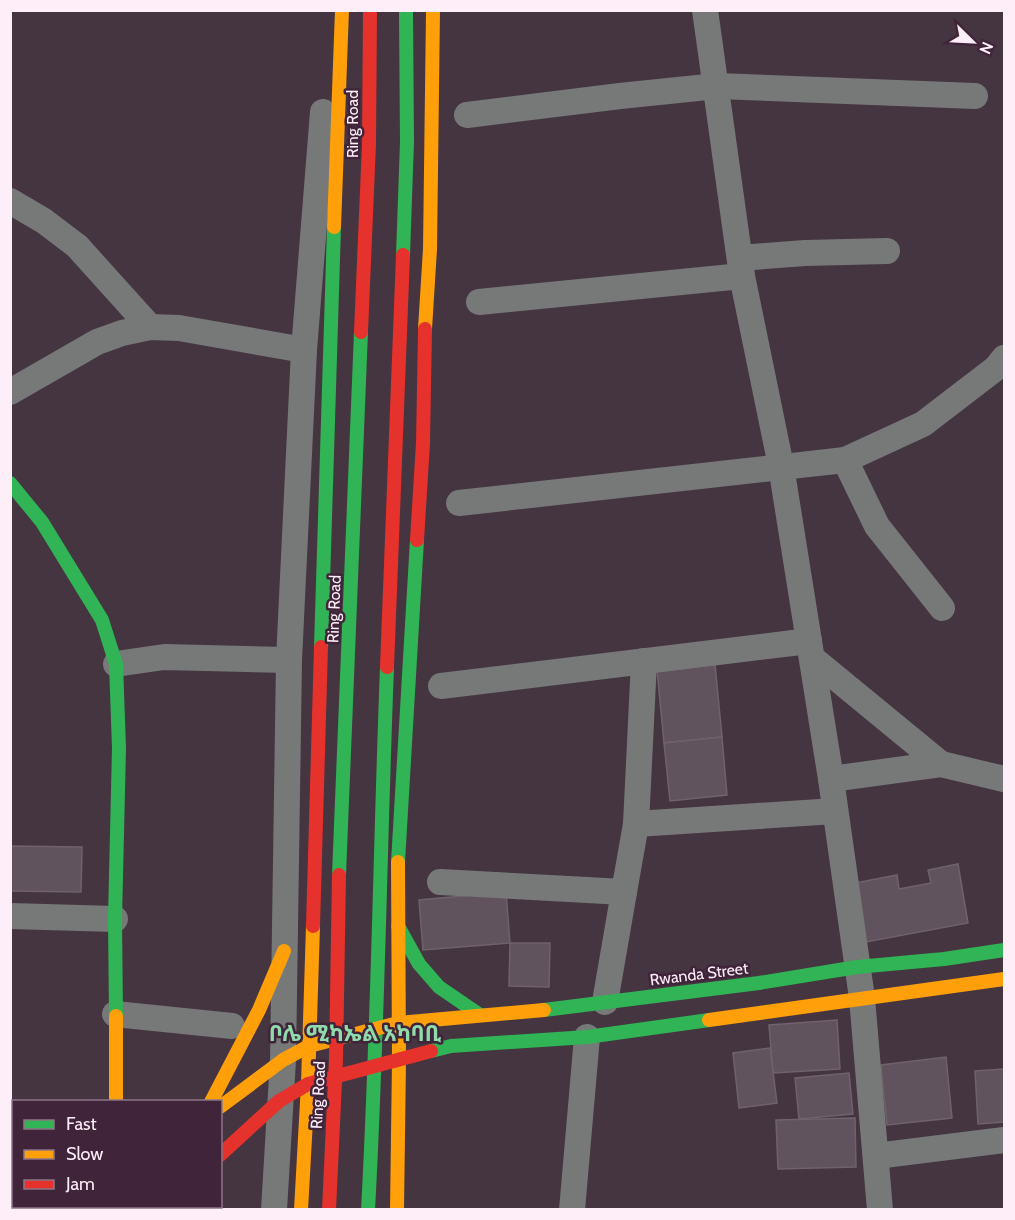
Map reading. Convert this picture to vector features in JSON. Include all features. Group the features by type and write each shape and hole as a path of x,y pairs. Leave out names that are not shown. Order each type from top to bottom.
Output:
{"main road":[{"path":"301,1209 308,1084 330,310 342,10"},
{"name":"Ring Road","path":"329,1209 336,1060 338,906 369,144 370,10"},
{"path":"368,1209 376,1058 379,875 406,142 406,10"},
{"path":"397,1209 398,856 423,443 424,339 430,249 433,10"},
{"path":"10,483 42,522 102,620 116,664 120,748 115,919 116,1100"},
{"path":"398,926 419,964 439,987 480,1015"},
{"name":"Rwanda Street","path":"222,1106 284,1060 309,1046 398,1023 515,1014 759,983 857,967 944,959 1005,950"},
{"path":"211,1100 259,1010 284,951"},
{"path":"222,1153 279,1101 308,1084 451,1046 587,1037 1005,979"}],"street":[{"path":"274,1209 279,1101 284,1060 289,660 304,350 326,76 337,10"},
{"path":"705,10 741,267 781,466 831,779 862,998 880,1209"},
{"path":"467,115 717,86 975,96"},
{"path":"10,201 44,221 77,246 150,327"},
{"path":"478,302 741,267 805,253 887,251"},
{"path":"10,392 97,342 122,333 150,327 179,328 304,350"},
{"path":"459,503 845,460 923,424 996,368 1005,358"},
{"path":"845,460 877,526 942,608"},
{"path":"441,686 644,661 811,649 941,764"},
{"path":"116,664 164,657 289,660"},
{"path":"605,1002 636,824 644,661"},
{"path":"831,779 941,764 1005,779"},
{"path":"636,824 835,811"},
{"path":"440,882 624,892"},
{"path":"10,916 115,919"},
{"path":"115,1014 232,1026"},
{"path":"572,1209 587,1037"},
{"path":"876,1156 1005,1140"}],"building":[{"path":"715,664 722,737 664,743 657,670"},
{"path":"722,737 727,795 670,801 664,743"},
{"path":"10,846 82,847 81,892 10,891"},
{"path":"958,864 968,923 866,942 855,883 897,875 899,889 931,883 928,870"},
{"path":"506,892 510,943 423,950 419,900"},
{"path":"510,943 550,943 549,987 509,986"},
{"path":"837,1020 840,1069 773,1073 769,1025"},
{"path":"770,1048 777,1103 739,1108 733,1053"},
{"path":"946,1057 952,1118 887,1125 881,1065"},
{"path":"1004,1069 1004,1122 978,1124 975,1071"},
{"path":"849,1073 853,1114 799,1119 795,1078"},
{"path":"855,1118 856,1167 778,1169 776,1120"}],"traffic: fast":[{"path":"403,255 407,142 406,10"},
{"path":"321,647 334,227"},
{"path":"339,875 361,332"},
{"path":"10,483 42,522 102,620 116,664 119,748 115,919 116,1016"},
{"path":"398,862 417,540"},
{"path":"368,1210 387,667"},
{"path":"398,926 419,964 439,987 480,1015"},
{"path":"544,1010 759,983 857,967 944,959 1004,950"},
{"path":"431,1051 451,1046 587,1037 709,1020"}],"traffic: slow":[{"path":"334,227 342,10"},
{"path":"425,329 430,249 433,10"},
{"path":"397,1210 398,862"},
{"path":"301,1210 313,926"},
{"path":"212,1100 259,1010 284,951"},
{"path":"709,1020 1004,979"},
{"path":"222,1106 283,1060 309,1046 398,1023 544,1010"},
{"path":"116,1016 116,1100"},
{"path":"194,1208 211,1210"}],"traffic: jam":[{"path":"361,332 369,144 370,10"},
{"path":"387,667 403,255"},
{"path":"417,540 423,443 425,329"},
{"path":"313,926 321,647"},
{"path":"329,1210 336,1060 339,875"},
{"path":"222,1153 279,1101 308,1084 431,1051"}],"district":[{"name":"ቦሌ ሚካኤል አካባቢ","path":"355,1033"}]}
